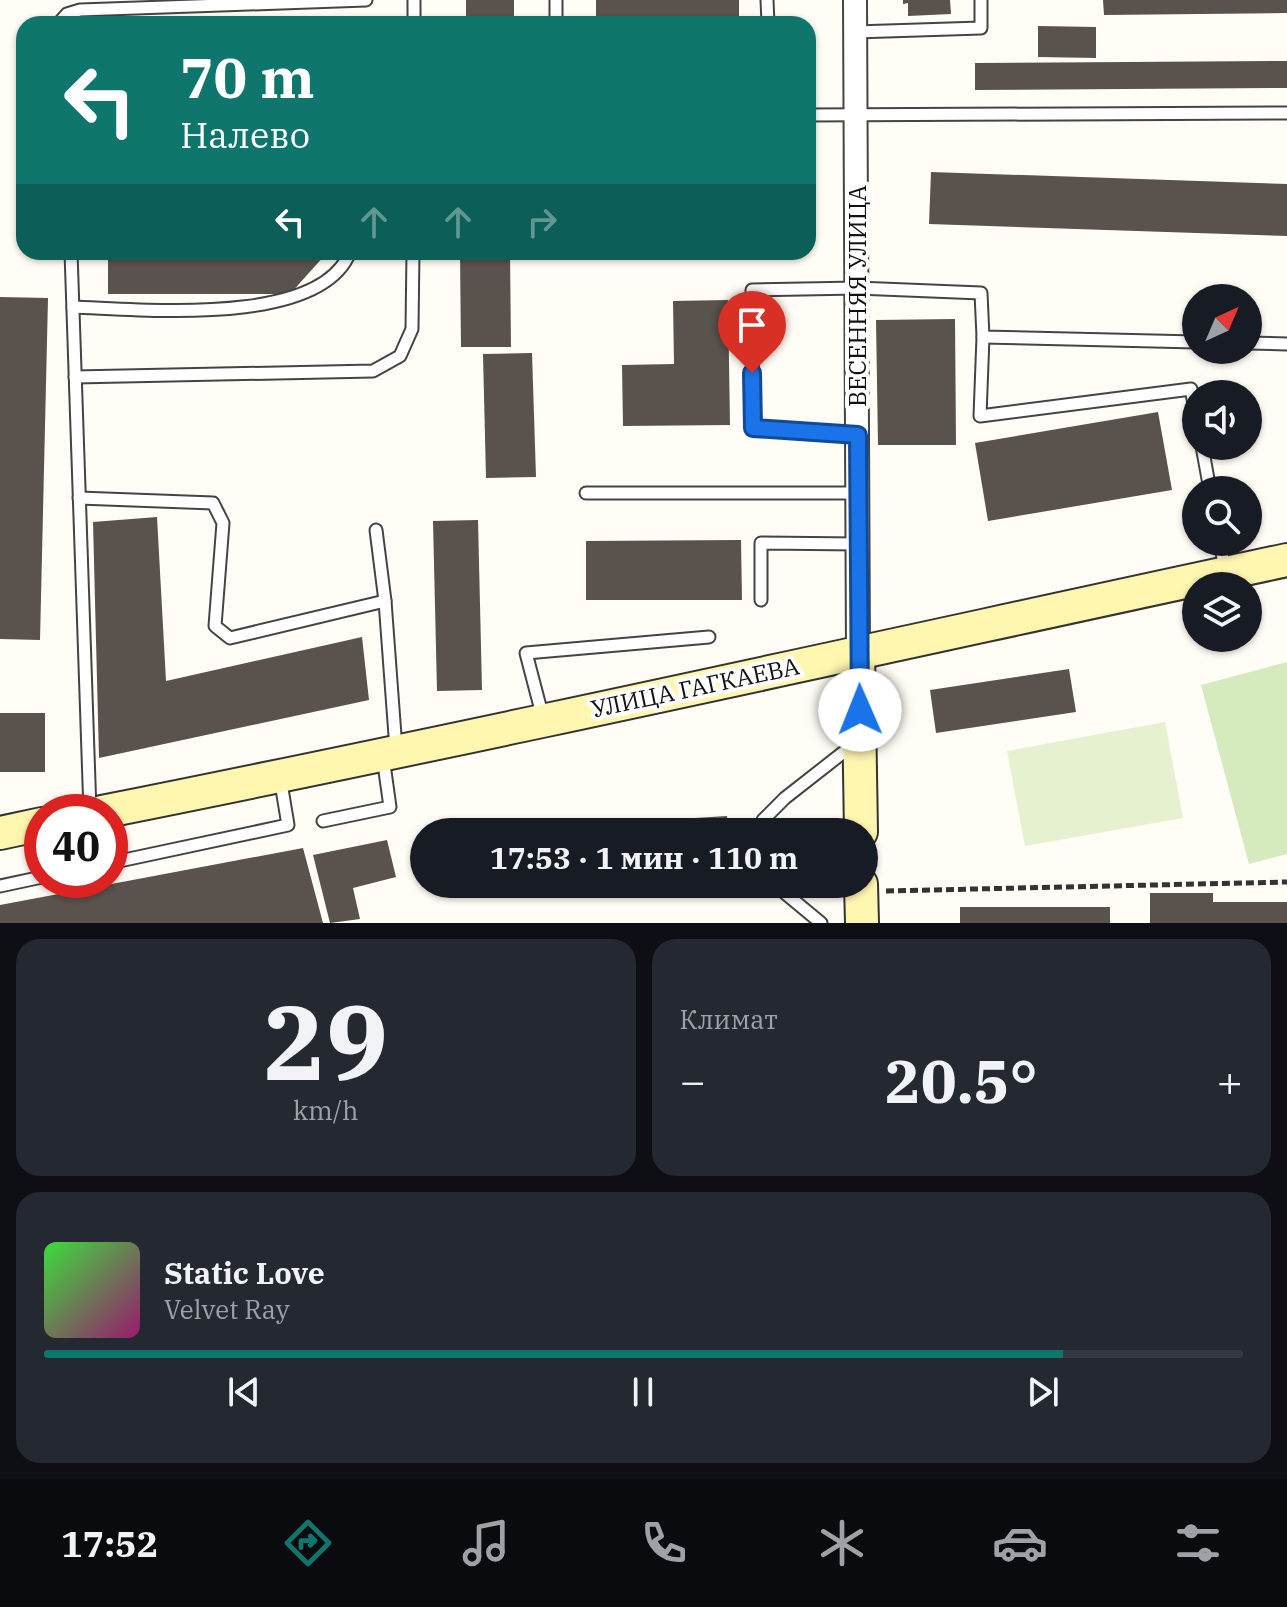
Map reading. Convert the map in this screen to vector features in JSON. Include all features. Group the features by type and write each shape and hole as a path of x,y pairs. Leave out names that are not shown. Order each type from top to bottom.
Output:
{"street":[{"name":"ВЕСЕННЯЯ УЛИЦА","path":"855,0 861,818"},
{"name":"УЛИЦА ГАГКАЕВА","path":"1231,572 1287,560"},
{"name":"УЛИЦА ГАГКАЕВА","path":"128,807 389,755 543,719 1182,582"},
{"path":"0,833 24,828"}],"lane":[{"path":"65,16 80,10 366,0"},
{"path":"855,32 981,28 981,0"},
{"path":"816,115 1287,113"},
{"path":"71,260 89,794"},
{"path":"73,307 179,310 260,306 309,292 333,278 347,260"},
{"path":"75,377 373,371 400,356 412,329 413,260"},
{"path":"858,435 753,428 752,290 857,288 981,293 980,416 1182,390"},
{"path":"983,337 1182,342"},
{"path":"1262,343 1287,344"},
{"path":"586,493 859,493"},
{"path":"79,498 213,503 223,523 215,626 230,638 385,601"},
{"path":"323,821 390,807 385,601 376,530"},
{"path":"761,600 761,543 859,544"},
{"path":"543,719 526,653 709,637"},
{"path":"765,818 785,798 860,738"},
{"path":"128,859 288,825 280,777"},
{"path":"0,886 24,881"},
{"path":"791,898 821,923"}],"path":[{"path":"861,900 1287,882"}],"green space":[{"path":"1287,662 1287,854 1249,864 1201,685"},
{"path":"1165,722 1183,818 1025,846 1007,751"}],"building":[{"path":"466,0 514,0 514,16 466,16"},
{"path":"596,0 739,0 739,16 596,16"},
{"path":"903,0 950,0 951,14 908,16 908,3 903,4"},
{"path":"1103,0 1287,0 1287,13 1104,15"},
{"path":"1038,26 1096,27 1096,58 1038,57"},
{"path":"1287,61 1287,88 975,90 975,63"},
{"path":"931,172 1287,184 1287,236 929,224"},
{"path":"108,260 321,260 290,294 108,294"},
{"path":"460,260 510,260 511,347 461,347"},
{"path":"0,297 48,298 40,640 0,639"},
{"path":"728,300 730,425 623,426 622,365 674,364 673,301"},
{"path":"955,319 956,445 878,445 876,320"},
{"path":"532,353 536,477 486,478 483,354"},
{"path":"1158,412 1172,490 988,521 975,443"},
{"path":"157,517 166,681 362,637 369,700 99,758 93,522"},
{"path":"478,520 482,690 437,691 433,521"},
{"path":"741,540 742,600 586,600 586,541"},
{"path":"1069,669 1076,712 936,733 930,690"},
{"path":"0,713 45,713 45,772 0,772"},
{"path":"387,840 396,877 353,888 360,919 330,923 313,855"},
{"path":"303,848 323,923 0,923 0,905 37,898 128,898 128,881"},
{"path":"1150,893 1213,893 1213,902 1287,902 1287,923 1150,923"},
{"path":"960,907 1110,907 1110,923 960,923"}],"route":[{"path":"752,373 753,428 858,435 860,710"}]}
